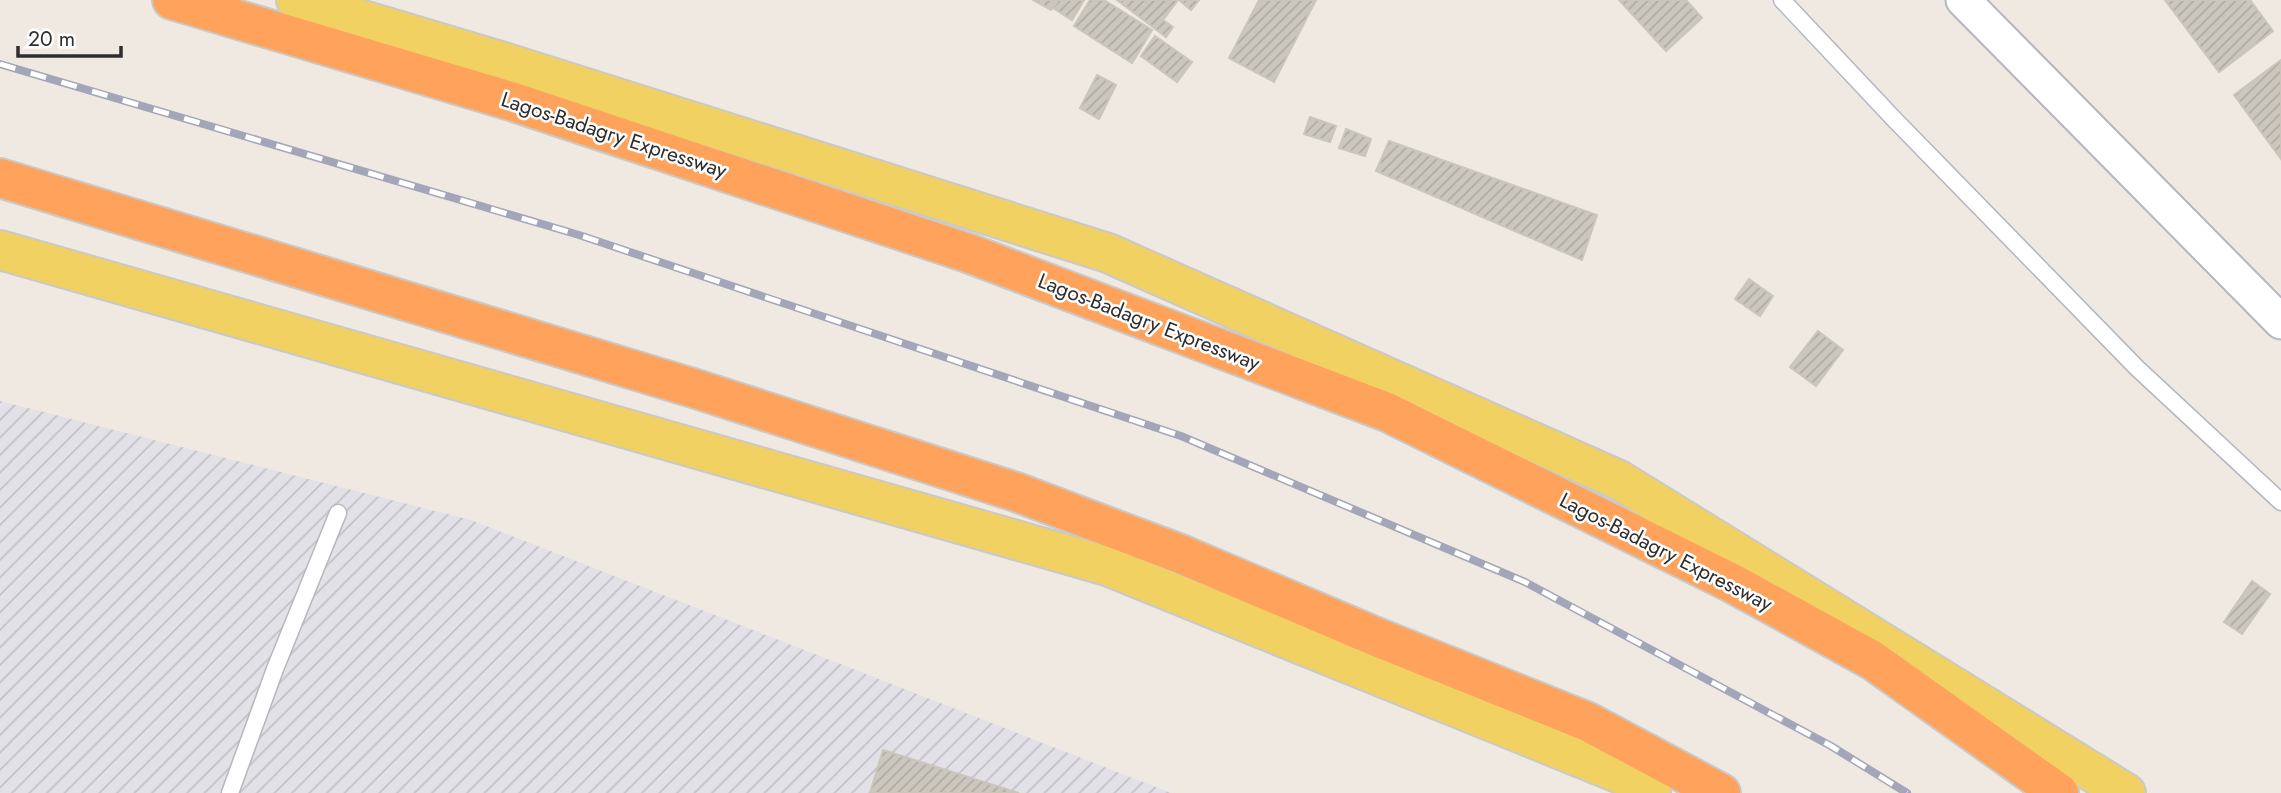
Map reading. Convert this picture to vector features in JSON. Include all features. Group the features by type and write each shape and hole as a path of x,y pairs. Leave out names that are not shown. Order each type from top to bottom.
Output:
{"highway":[{"name":"Lagos-Badagry Expressway","path":"172,0 514,102 968,253 1387,412 1732,583 1872,660 2060,793"},
{"path":"0,178 693,388 1016,492 1183,555 1588,722 1721,793"}],"main road":[{"name":"Lagos-Badagry Expressway","path":"296,0 507,63 1108,253 1619,480 2126,793"},
{"path":"0,250 1107,566 1623,775 1651,793"}],"street":[{"path":"1963,0 2281,322"}],"lane":[{"path":"1782,0 2137,369 2281,502"},
{"path":"230,793 275,669 338,513"}],"shaded area":[{"path":"0,401 471,520 1171,793 0,793"}],"building":[{"path":"1033,0 1057,0 1051,10"},
{"path":"1058,0 1084,0 1072,20 1053,8"},
{"path":"1090,0 1104,0 1152,30 1132,63 1074,26"},
{"path":"1117,0 1178,0 1163,20 1173,27 1166,37"},
{"path":"1179,0 1199,0 1191,10"},
{"path":"1259,0 1316,0 1274,82 1229,58"},
{"path":"1619,0 1686,0 1702,18 1666,51"},
{"path":"2165,0 2250,0 2273,31 2219,72"},
{"path":"1155,36 1192,62 1177,82 1141,56"},
{"path":"2281,60 2281,159 2234,95"},
{"path":"1097,75 1116,85 1099,119 1080,108"},
{"path":"1310,117 1336,126 1330,142 1304,134"},
{"path":"1346,129 1371,139 1365,156 1339,148"},
{"path":"1389,141 1597,215 1582,260 1376,171"},
{"path":"1749,279 1773,296 1760,316 1735,299"},
{"path":"1818,331 1843,350 1816,386 1790,367"},
{"path":"2252,581 2270,594 2242,634 2224,622"},
{"path":"883,750 1019,793 870,793"}],"railway":[{"path":"0,64 579,235 1181,436 1525,582 1831,746 1907,793"}]}
